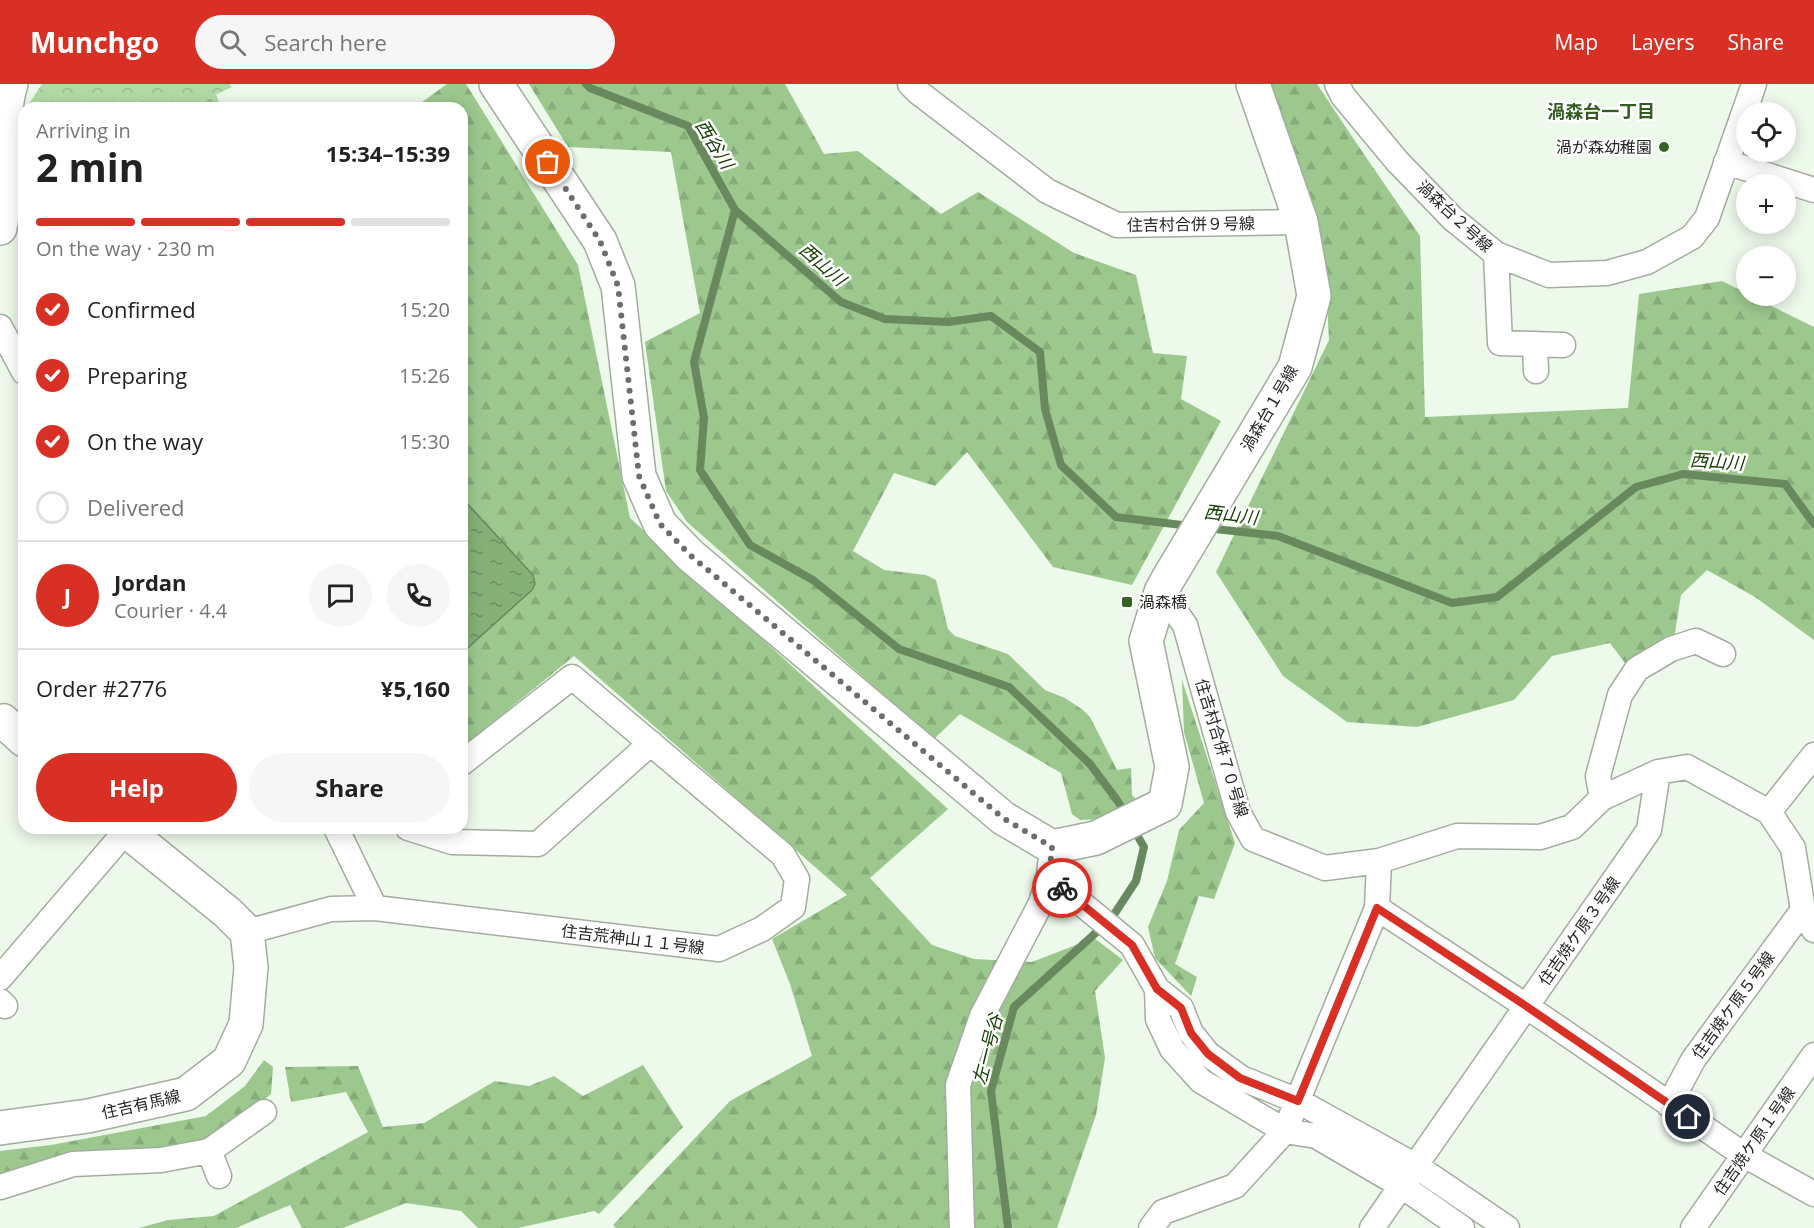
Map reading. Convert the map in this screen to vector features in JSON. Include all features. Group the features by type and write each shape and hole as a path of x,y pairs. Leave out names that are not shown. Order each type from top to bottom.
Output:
{"street":[{"path":"0,228 4,204 0,116 11,84"},
{"path":"496,84 600,241 618,286 639,476 660,524 690,555 1003,818 1050,862 1071,895 1132,945 1157,989 1181,1008 1191,1033 1208,1054 1240,1078 1298,1101 1416,1166 1507,1228"},
{"name":"住吉村合併９号線","path":"910,84 1047,192 1118,225 1301,222"},
{"name":"渦森台１号線","path":"1050,862 1165,804 1172,766 1146,641 1164,586 1295,367 1314,296 1301,222 1253,84"},
{"name":"渦森台２号線","path":"1337,84 1343,96 1397,161 1454,219 1496,254 1549,274 1607,273 1647,262 1692,237 1707,218 1754,84"},
{"path":"1726,162 1814,190"},
{"path":"1496,254 1500,343 1563,345"},
{"path":"0,327 18,361"},
{"path":"1535,344 1536,371"},
{"name":"住吉村合併７０号線","path":"1164,586 1185,624 1238,812 1253,839 1325,867 1379,861 1457,836 1540,837 1572,826 1602,798 1658,772 1687,767 1769,812 1793,848 1808,920"},
{"path":"1602,798 1598,776 1616,706 1620,695 1637,669 1671,649 1696,641 1723,654"},
{"name":"住吉荒神山１１号線","path":"247,932 331,909 375,908 719,949 762,929 793,907 797,879 783,855 572,677 468,758"},
{"path":"0,722 3,721 18,735"},
{"path":"427,834 452,842 538,844 651,743"},
{"path":"1769,812 1814,755"},
{"name":"住吉焼ケ原３号線","path":"1372,1228 1650,830 1658,772"},
{"path":"0,978 121,834"},
{"path":"131,834 247,932"},
{"path":"339,834 375,908"},
{"path":"1151,1228 1163,1212 1235,1186 1286,1131 1377,908 1379,861"},
{"path":"962,1228 958,1084 982,1016 1041,903 1050,862"},
{"path":"1377,908 1526,1006 1744,1155 1814,1194"},
{"name":"住吉焼ケ原５号線","path":"1669,1104 1693,1060 1808,920"},
{"name":"住吉有馬線","path":"0,1128 88,1116 186,1094 229,1061 246,1024 251,967 247,932"},
{"path":"1157,989 1158,1019 1172,1049 1201,1081 1286,1131 1316,1136 1402,1186 1462,1228"},
{"name":"住吉焼ケ原１号線","path":"1693,1228 1814,1055"},
{"path":"0,1187 73,1164 161,1160 209,1151 264,1112"},
{"path":"209,1151 219,1176"}],"green space":[{"path":"42,84 230,84 232,87 200,102 30,102"},
{"path":"447,84 466,84 578,265 630,518 948,809 870,878 932,945 974,959 1032,962 1094,938 1123,960 1095,991 1105,1058 1096,1115 1057,1228 616,1228 613,1225 730,1101 812,1056 790,984 772,939 847,895 574,656 468,742 468,648 532,590 533,575 468,505 468,102 422,102"},
{"path":"529,84 785,84 824,154 858,151 941,214 978,192 1074,253 1136,275 1153,353 1187,356 1181,399 1221,421 1132,585 1053,567 967,452 935,486 894,473 853,551 884,570 926,575 936,580 948,629 955,636 1008,654 1045,690 1065,698 1083,710 1090,717 1117,770 1131,768 1132,795 1140,803 1110,819 1080,820 1072,814 1061,773 960,714 934,739 687,522 666,491 645,342 700,313 671,152 568,147"},
{"path":"1267,84 1317,84 1420,236 1425,417 1628,408 1639,294 1722,281 1736,288 1736,306 1771,306 1814,327 1814,640 1755,597 1707,570 1681,595 1674,639 1628,667 1610,643 1552,656 1514,700 1417,727 1347,722 1283,676 1216,572 1329,340 1325,262"},
{"path":"216,94 219,102 199,102"},
{"path":"1182,680 1235,843 1214,899 1199,896 1175,964 1197,977 1191,996 1155,958 1148,927 1167,881 1179,830 1204,803 1184,732"},
{"path":"264,1060 273,1067 271,1094 237,1123 205,1138 160,1150 0,1176 0,1151 51,1145 206,1116 245,1086"},
{"path":"643,1065 683,1127 599,1214 594,1211 518,1228 478,1228 461,1211 406,1203 343,1228 302,1228 290,1205 236,1228 139,1228 168,1220 214,1216 368,1132 346,1092 291,1102 285,1067 358,1066 383,1127 424,1123 495,1081 529,1086 554,1076 583,1096"}],"water":[{"path":"468,505 533,575 535,584 532,590 468,648"}],"waterway":[{"name":"西山川","path":"586,84 590,88 688,126 735,210 841,302 885,319 948,322 991,316 1040,352 1045,409 1061,465 1116,517 1190,526"},
{"path":"735,210 694,362 704,418 700,470 750,545 813,580 899,649 1009,687 1090,764 1127,816"},
{"name":"西山川","path":"1206,528 1278,536 1452,603 1497,597 1636,487 1683,474 1785,484 1814,524"},
{"name":"左一号谷","path":"1008,1228 991,1091 1014,1007 1111,919 1136,881 1144,847 1133,828"}],"way so far":[{"path":"548,162 600,241 618,286 639,476 660,524 690,555 1003,818 1052,847 1049,877 1062,888"}],"place":[{"name":"渦が森幼稚園","path":"1664,147"},
{"name":"渦森橋","path":"1127,602"}],"district":[{"name":"渦森台一丁目","path":"1601,111"}],"route":[{"path":"1062,888 1132,945 1157,989 1181,1008 1191,1033 1208,1054 1240,1078 1298,1101 1377,908 1688,1117"}],"water label":[{"name":"西谷川","path":"715,144"}]}
